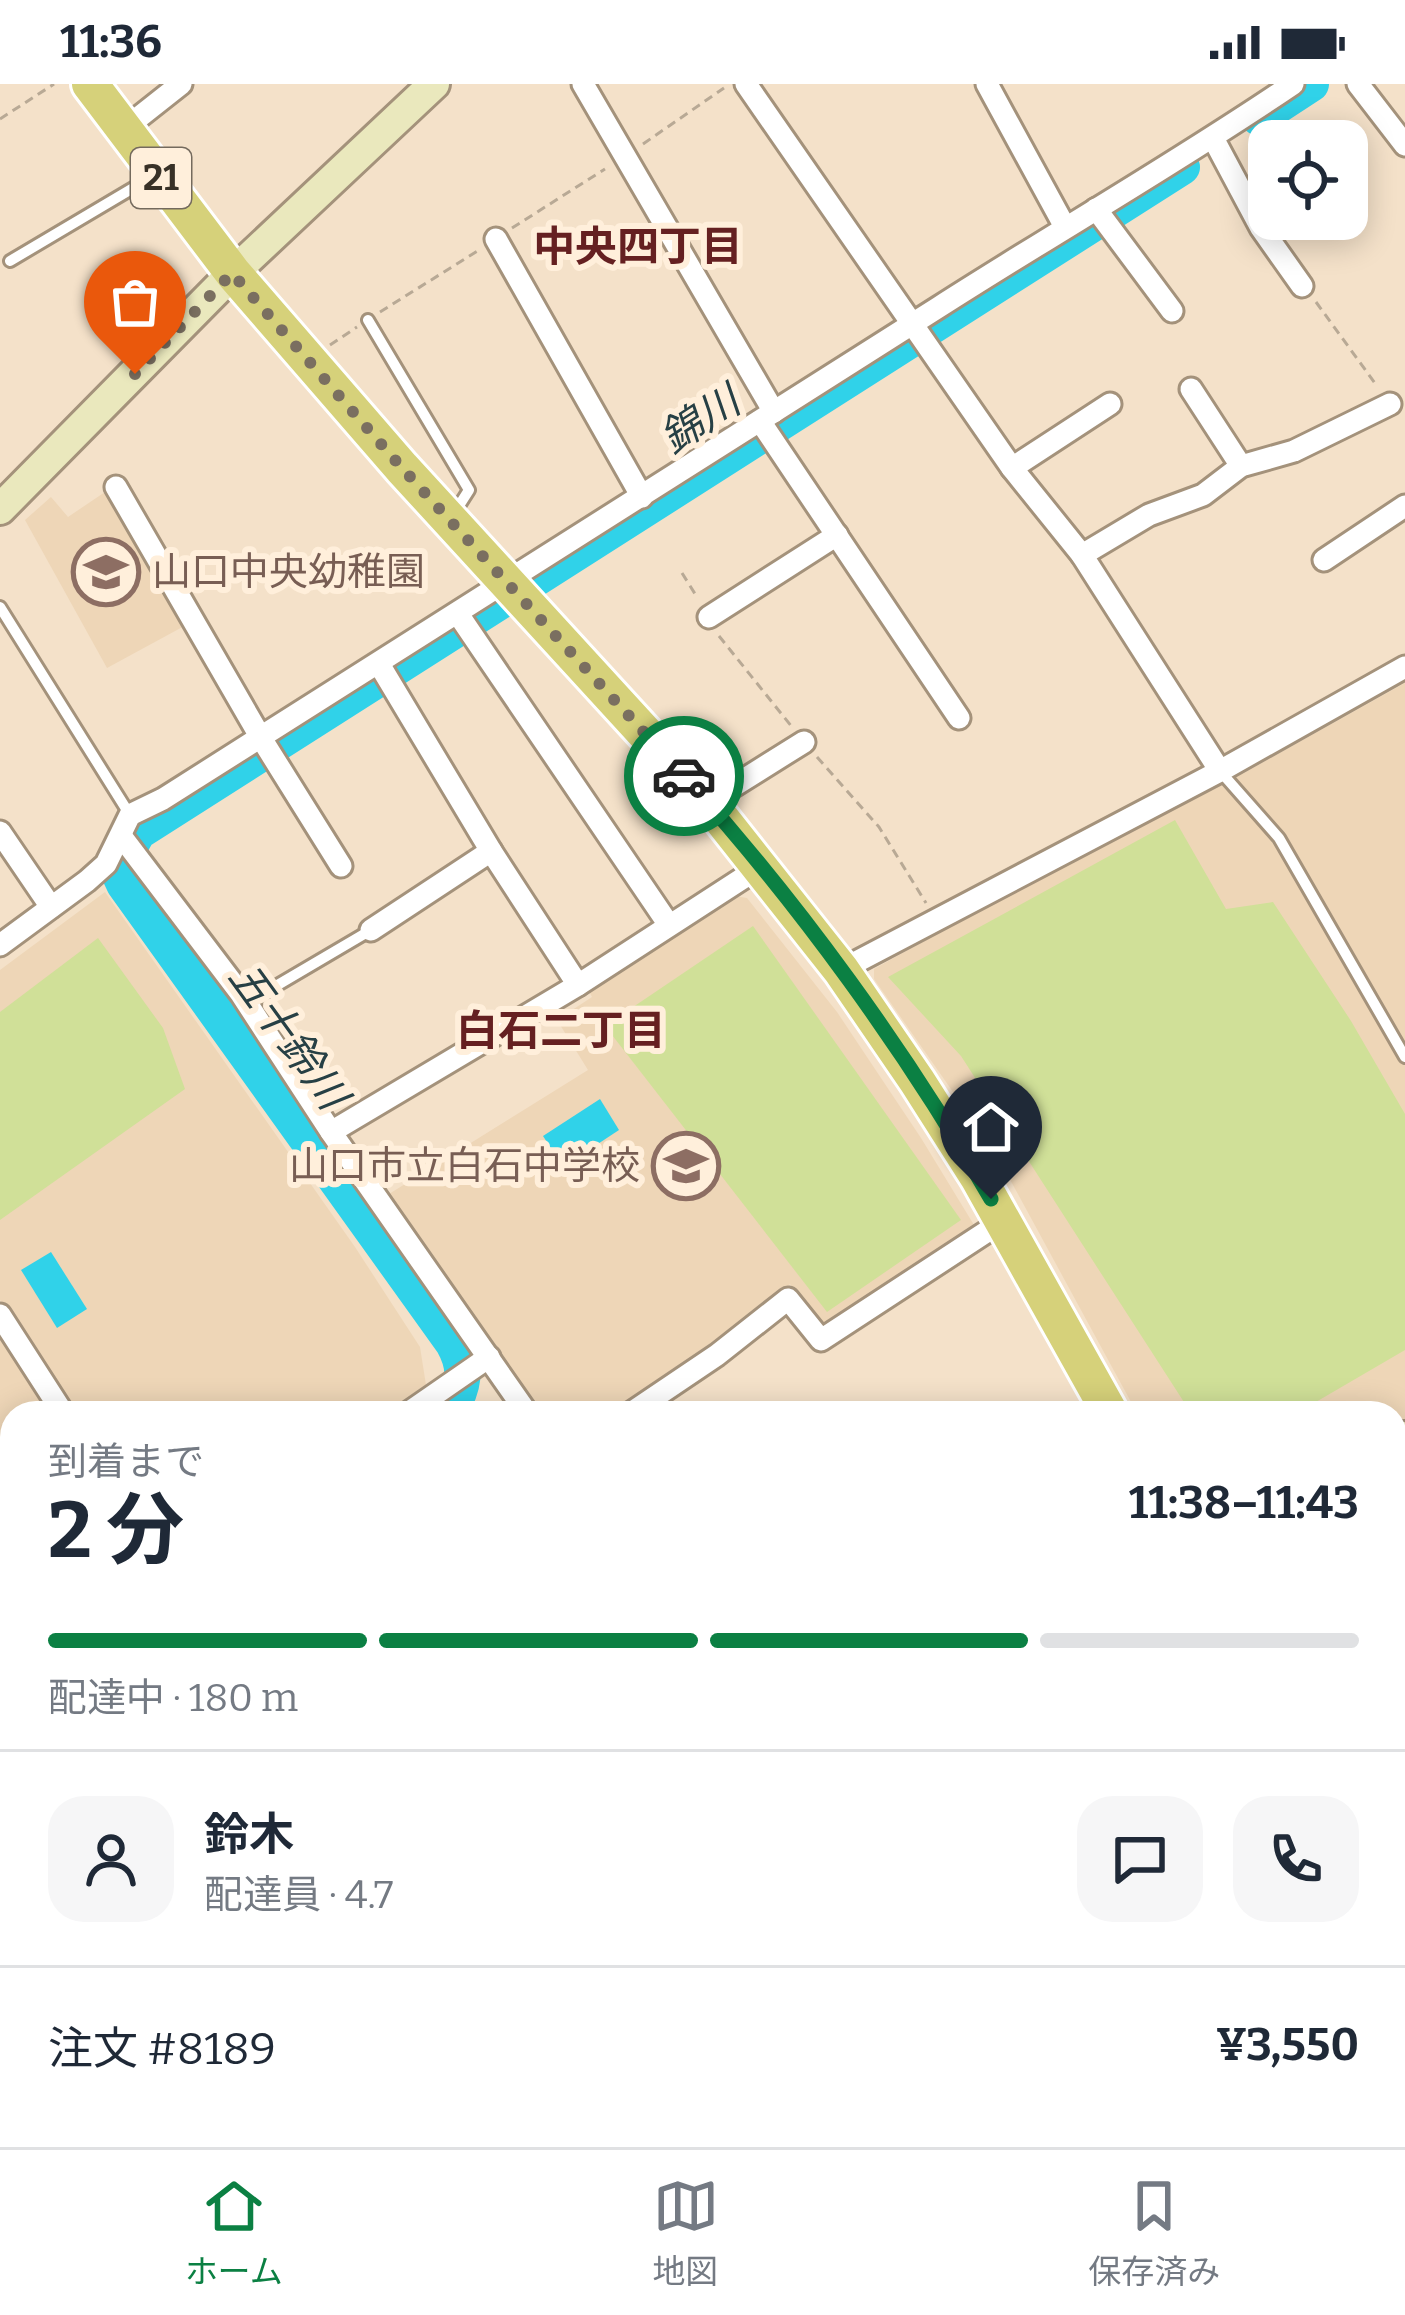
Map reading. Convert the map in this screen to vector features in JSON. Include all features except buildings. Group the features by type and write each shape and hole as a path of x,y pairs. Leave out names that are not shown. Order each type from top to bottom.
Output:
{"main road":[{"name":"21","path":"90,84 232,273 708,802 841,970 917,1081 1003,1221 1103,1401"},
{"path":"0,509 232,273 434,84"}],"street":[{"path":"124,129 181,84"},
{"path":"583,84 836,535 959,718"},
{"path":"987,84 1065,226"},
{"path":"0,945 106,864 130,815 163,799 458,614 515,590 642,497 1293,84"},
{"path":"1358,84 1405,145"},
{"path":"744,85 1012,468 1082,555 1220,771"},
{"path":"1214,138 1261,228 1302,286"},
{"path":"1096,209 1172,311"},
{"path":"496,238 642,497"},
{"path":"1191,389 1241,466"},
{"path":"1012,468 1110,404"},
{"path":"1082,555 1149,514 1203,495 1241,466 1294,452 1390,404"},
{"path":"116,487 341,866"},
{"path":"1324,560 1405,506"},
{"path":"709,617 836,535"},
{"path":"458,614 669,925"},
{"path":"379,664 578,985"},
{"path":"841,970 1220,771 1405,667"},
{"path":"708,802 804,742"},
{"path":"0,832 51,907"},
{"path":"122,837 247,1003 482,1361 517,1401"},
{"path":"371,930 491,850"},
{"path":"331,1132 578,985 760,866"},
{"path":"649,1401 788,1299 820,1340 1003,1221"},
{"path":"0,1315 55,1401"},
{"path":"426,1401 482,1361"}],"lane":[{"path":"10,262 158,173"},
{"path":"368,320 469,490 450,520"},
{"path":"0,607 130,815"},
{"path":"1220,771 1279,838 1405,1057"},
{"path":"247,1003 371,930"}],"path":[{"path":"0,119 54,84"},
{"path":"308,358 744,85"},
{"path":"1302,286 1390,404"}],"shaded area":[{"name":"山口中央幼稚園","path":"111,488 188,624 107,668 25,520 51,497 68,517"},
{"path":"1405,683 1405,1401 1130,1401 995,1152 874,979 874,969 1200,788 1209,790"},
{"path":"105,892 355,1247 420,1347 426,1385 403,1401 64,1401 0,1300 0,970"},
{"name":"山口市立白石中学校","path":"735,896 747,898 837,1012 974,1225 824,1330 790,1284 635,1401 532,1401 389,1194 588,1070 557,1020 592,997 589,991"},
{"path":"0,1333 43,1401 0,1401"}],"green space":[{"path":"1175,820 1226,909 1273,902 1405,1114 1405,1350 1318,1401 1183,1401 961,1056 888,977"},
{"path":"753,926 961,1220 827,1312 605,1026"},
{"path":"98,938 163,1028 185,1089 0,1220 0,1012"}],"water":[{"path":"600,1099 619,1130 563,1167 543,1136"},
{"path":"51,1252 87,1309 57,1328 21,1270"}],"waterway":[{"name":"錦川","path":"1259,118 1311,84"},
{"name":"錦川","path":"455,1401 462,1378 453,1343 124,884 117,869 138,832 1182,167"}],"way so far":[{"path":"135,374 232,273 402,468 684,776"}],"place":[{"name":"山口中央幼稚園","path":"106,572"},
{"name":"山口市立白石中学校","path":"686,1166"}],"district":[{"name":"中央四丁目","path":"638,247"},
{"name":"白石二丁目","path":"561,1031"}],"route":[{"path":"684,776 841,970 991,1199"}],"water label":[{"name":"五十鈴川","path":"288,1036"}]}
